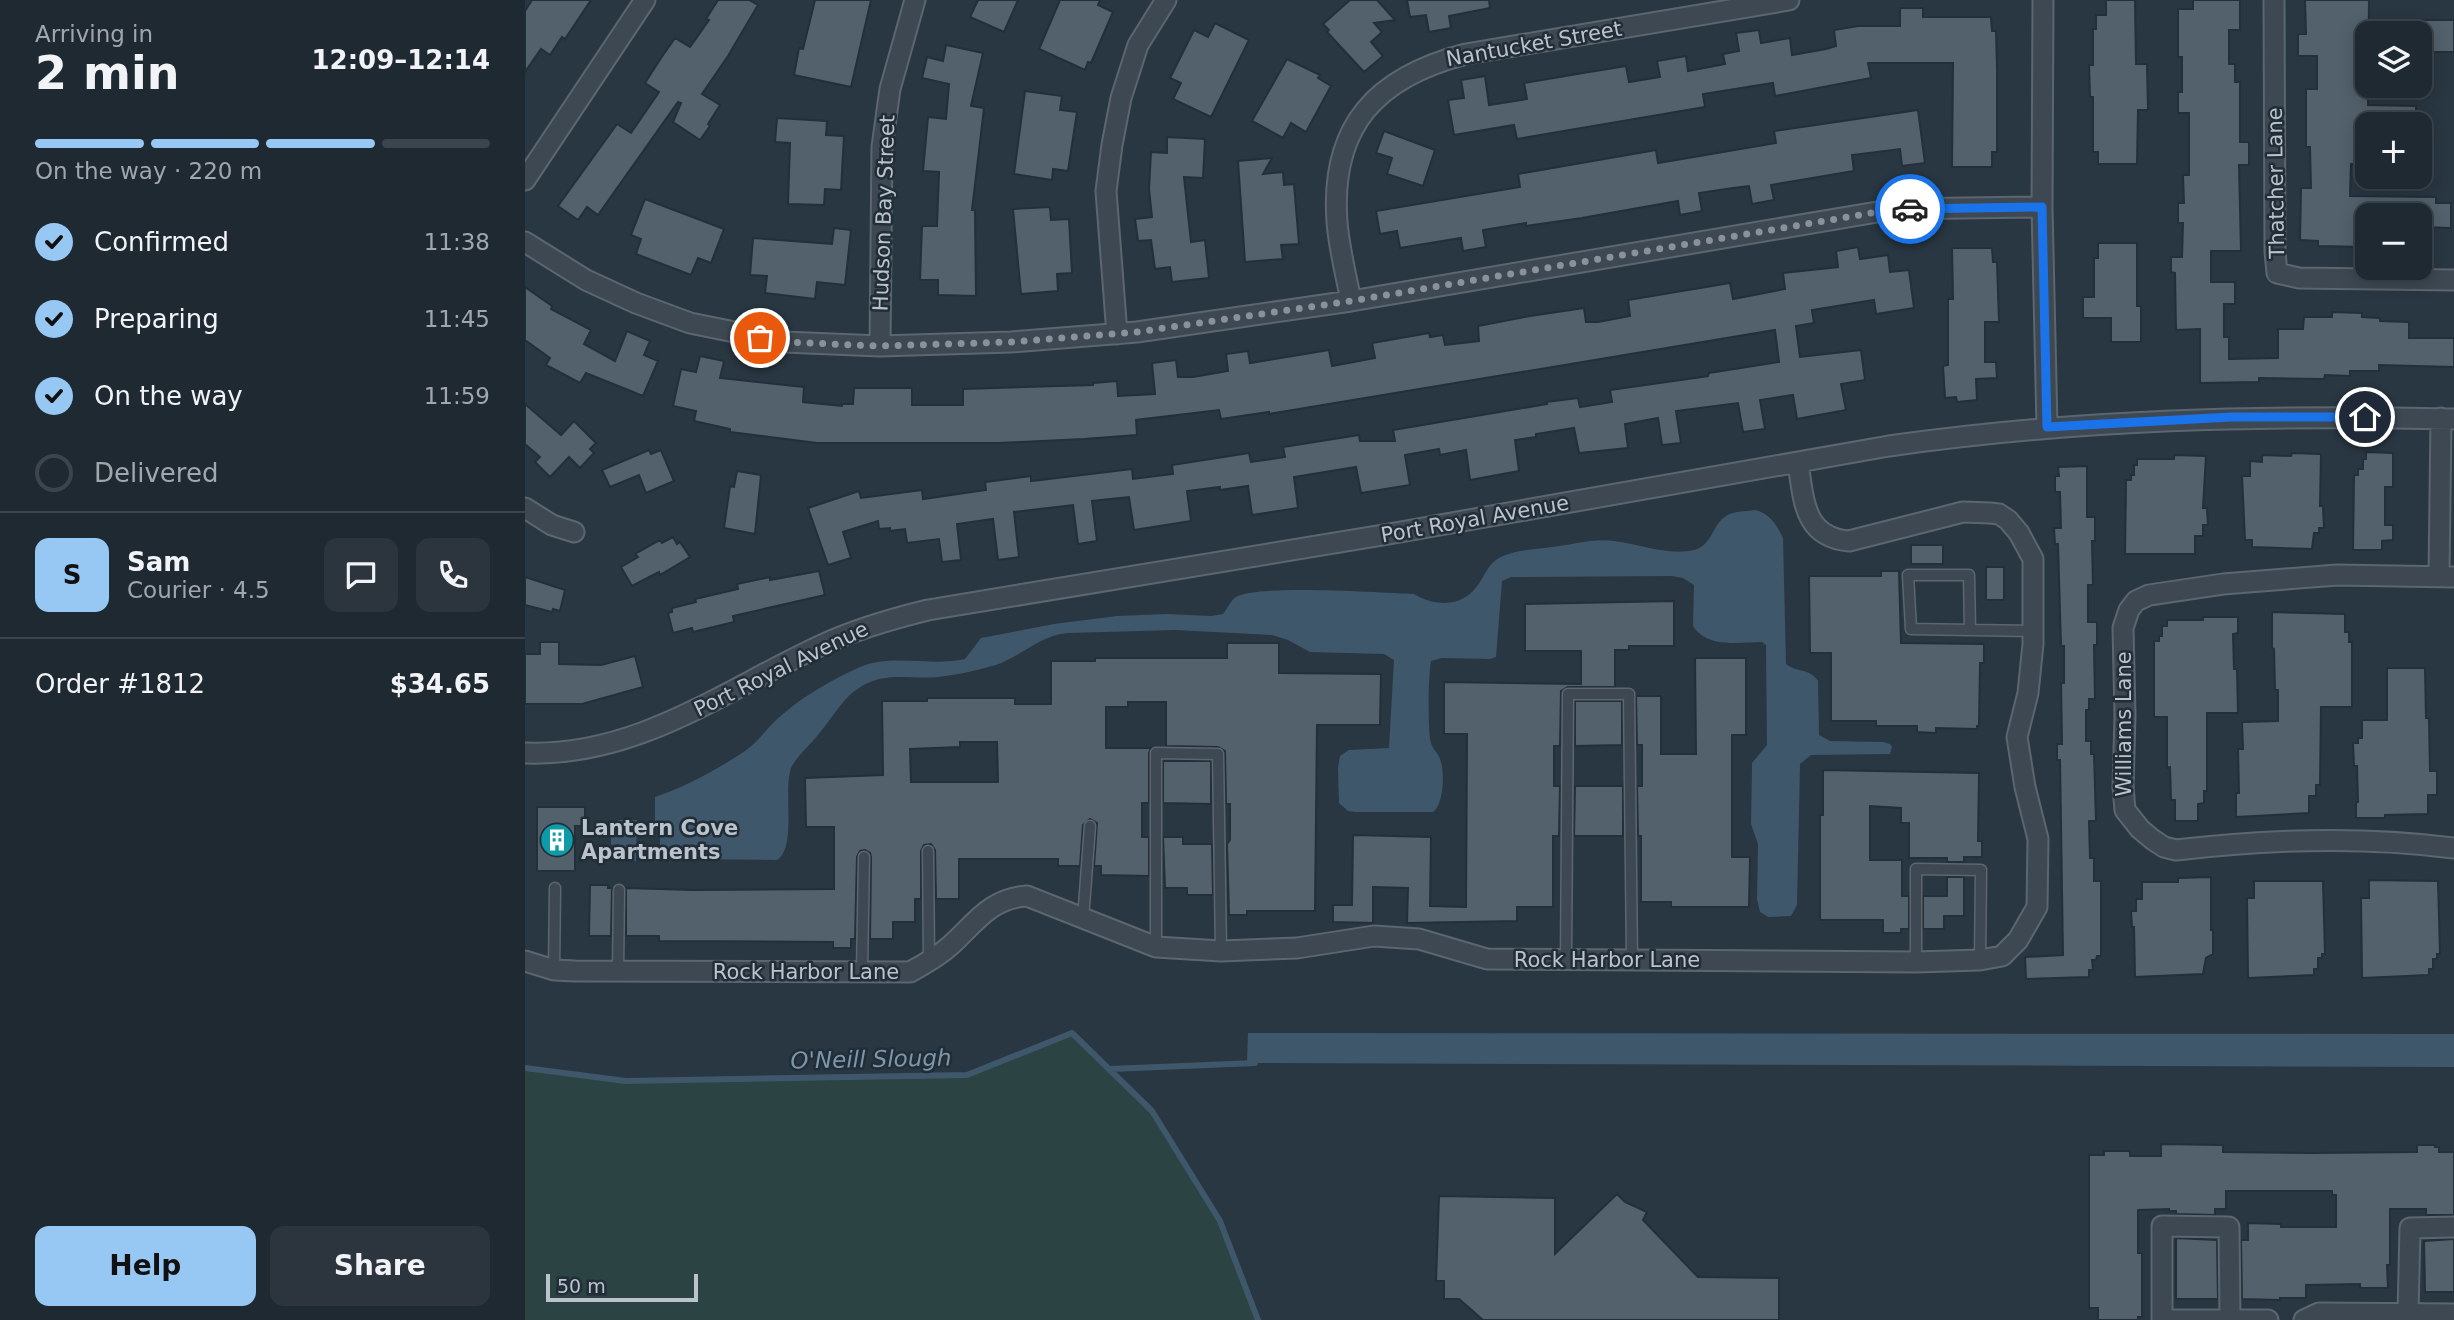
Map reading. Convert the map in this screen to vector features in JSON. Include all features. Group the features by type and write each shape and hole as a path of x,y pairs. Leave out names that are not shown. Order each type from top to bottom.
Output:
{"street":[{"path":"525,180 645,0"},
{"name":"Hudson Bay Street","path":"880,346 882,147 890,89 915,0"},
{"path":"1117,334 1106,191 1112,145 1121,98 1139,46 1165,0"},
{"name":"Nantucket Street","path":"1351,301 1337,223 1339,168 1351,132 1360,116 1383,92 1402,78 1436,62 1466,54 1789,0"},
{"path":"2043,0 2042,207 2047,427"},
{"name":"Thatcher Lane","path":"2274,0 2277,273 2299,278 2454,280"},
{"path":"525,242 586,279 636,303 690,323 784,342 880,346 1011,342 1117,334 1351,301 1895,209 2042,207"},
{"name":"Port Royal Avenue","path":"525,753 584,750 621,742 687,714 823,644 872,624 928,611 1798,464 1889,446 2047,427 2231,417 2448,419"},
{"name":"Williams Lane","path":"2448,419 2447,577 2337,575 2178,590 2149,595 2136,601 2123,628 2123,787 2125,810 2140,829 2164,847 2176,850 2277,840 2335,839 2454,848"},
{"name":"Rock Harbor Lane","path":"525,961 554,970 618,972 910,972 929,962 996,904 1010,897 1027,896 1156,947 1221,951 1297,948 1374,936 1419,939 1487,959 1916,962 1980,960 2002,956 2018,940 2037,908 2038,839 2025,787 2017,737 2028,693 2033,631 2032,559 2019,533 2008,520 1999,514 1990,513 1963,512 1841,541 1813,524 1807,512 1798,464"},
{"path":"525,508 552,525 574,532"},
{"path":"2230,1320 2229,1227 2162,1226 2162,1320 2230,1320 2268,1320"},
{"path":"2408,1314 2410,1228 2454,1227"},
{"path":"2304,1320 2319,1313 2454,1314"}],"lane":[{"path":"1970,630 1969,575 1908,575 1912,629 1970,630 2033,631"},
{"path":"1566,959 1568,694 1629,694 1632,960"},
{"path":"1156,947 1156,753 1218,754 1221,951"},
{"path":"1083,919 1090,826"},
{"path":"928,851 929,962"},
{"path":"862,972 864,857"},
{"path":"1916,962 1916,869 1981,870 1980,960"},
{"path":"554,970 555,888"},
{"path":"618,972 619,890"}],"green space":[{"path":"1072,1033 1152,1111 1220,1221 1258,1320 525,1320 525,1068 626,1081 967,1075"}],"water":[{"path":"1756,510 1773,521 1783,538 1786,664 1811,674 1818,681 1819,735 1830,741 1883,742 1892,747 1890,754 1811,755 1800,764 1797,905 1791,916 1768,917 1760,912 1757,899 1758,844 1751,824 1752,763 1767,745 1766,645 1762,642 1725,643 1699,633 1693,626 1694,585 1683,578 1672,576 1511,577 1502,581 1496,657 1442,658 1431,661 1430,739 1442,764 1443,779 1439,802 1433,812 1356,812 1348,811 1339,803 1340,756 1349,750 1389,748 1394,660 1384,654 1310,652 1272,635 1175,630 1068,633 1049,638 989,667 938,677 886,678 856,690 791,768 787,844 777,860 676,859 654,862 654,850 660,850 660,829 655,829 655,797 690,783 735,758 801,700 860,667 899,660 939,662 965,659 981,638 1054,624 1117,616 1223,614 1236,597 1248,593 1321,590 1414,594 1428,601 1452,602 1473,591 1489,567 1497,559 1509,554 1598,540 1624,542 1664,551 1694,550 1705,544 1724,517 1736,512"},
{"path":"618,820 637,820 636,861 618,861 618,844 611,845 611,836 618,834"},
{"path":"1248,1033 2454,1034 2454,1067 1247,1063"}],"building":[{"path":"532,0 591,0 565,39 562,37 550,55 541,49 525,72 525,11"},
{"path":"718,0 749,0 758,5 702,94 720,105 700,140 673,122 681,103 678,102 598,215 587,207 578,220 558,206 617,124 631,133 659,92 645,83 661,58 675,38 690,47 709,20 706,19"},
{"path":"815,0 871,0 851,87 794,75 799,48 803,49"},
{"path":"978,0 1018,0 1004,32 970,17"},
{"path":"1060,0 1100,0 1098,5 1113,12 1091,63 1088,62 1085,70 1039,49"},
{"path":"1350,0 1377,0 1395,20 1374,23 1382,32 1371,42 1383,56 1364,72 1327,32 1329,30 1323,24"},
{"path":"1407,0 1489,0 1490,8 1449,16 1451,28 1429,32 1426,15 1410,17"},
{"path":"2106,0 2135,0 2136,64 2147,64 2148,110 2138,110 2137,164 2098,164 2098,152 2093,152 2093,97 2090,97 2089,65 2093,65 2093,29 2096,29 2096,15 2106,15"},
{"path":"2193,0 2240,0 2240,30 2229,30 2229,64 2235,64 2235,82 2240,82 2240,142 2249,142 2249,165 2239,165 2241,251 2211,251 2211,282 2235,282 2235,304 2224,304 2224,337 2229,337 2229,359 2278,358 2278,329 2303,329 2304,317 2332,317 2332,312 2362,313 2362,317 2380,318 2380,321 2409,322 2409,338 2454,338 2454,367 2379,365 2379,371 2350,371 2350,376 2325,375 2324,379 2259,378 2259,382 2200,383 2200,329 2176,330 2175,273 2171,272 2171,257 2182,257 2183,223 2178,223 2178,203 2184,203 2183,175 2189,175 2189,113 2178,113 2178,92 2182,92 2182,57 2178,57 2178,9 2193,9"},
{"path":"2305,0 2369,0 2369,21 2355,21 2355,98 2368,98 2368,105 2416,106 2416,112 2355,112 2355,164 2351,164 2350,196 2436,197 2436,203 2451,203 2451,228 2432,227 2432,203 2355,203 2355,247 2318,246 2318,241 2300,240 2301,188 2311,188 2310,147 2306,147 2306,89 2317,89 2317,56 2298,56 2298,34 2306,34"},
{"path":"1900,8 1923,8 1923,17 1991,17 1992,31 1996,31 1997,68 1997,152 1992,152 1992,167 1952,167 1953,63 1868,63 1871,78 1775,96 1773,83 1703,94 1705,107 1517,139 1514,125 1454,135 1448,100 1464,98 1461,80 1485,76 1489,105 1527,99 1524,83 1626,66 1629,82 1660,77 1657,61 1686,56 1688,71 1725,64 1723,54 1739,51 1736,33 1759,30 1761,43 1790,38 1792,55 1826,49 1836,46 1834,30 1858,26 1900,26"},
{"path":"2454,20 2454,52 2432,52 2432,21 2420,21"},
{"path":"1215,23 1249,40 1211,117 1173,99 1181,83 1170,78 1194,30 1208,37"},
{"path":"946,45 983,53 971,106 984,108 972,210 975,210 976,296 938,295 938,280 920,280 922,226 937,226 939,172 923,171 928,117 946,119 949,84 922,78 927,57 943,61"},
{"path":"1287,59 1320,75 1318,78 1331,86 1306,132 1291,123 1283,138 1252,121"},
{"path":"1025,91 1062,96 1060,110 1077,112 1068,171 1053,169 1052,180 1014,174"},
{"path":"1918,110 1925,163 1902,166 1900,149 1852,155 1854,171 1771,185 1774,200 1752,204 1749,186 1699,193 1702,211 1680,215 1678,201 1582,218 1483,230 1486,247 1463,251 1461,238 1400,248 1397,231 1380,234 1376,211 1520,187 1518,174 1656,150 1658,163 1776,143 1774,131"},
{"path":"777,118 827,121 826,135 844,136 841,190 825,189 824,205 788,204 790,143 775,142"},
{"path":"1384,131 1435,150 1423,186 1387,174 1392,158 1376,153"},
{"path":"1167,137 1205,139 1203,178 1184,177 1191,242 1205,240 1209,278 1172,282 1170,267 1155,269 1151,240 1138,241 1135,219 1152,217 1149,189 1151,152 1167,153"},
{"path":"1272,158 1263,174 1283,172 1284,185 1294,184 1299,244 1281,245 1283,259 1245,262 1238,161"},
{"path":"645,199 724,229 711,263 698,258 691,275 636,254 641,239 631,235"},
{"path":"1050,207 1051,220 1069,219 1072,273 1057,274 1058,291 1021,294 1013,209"},
{"path":"834,228 851,230 845,285 817,282 815,299 765,293 767,276 750,275 753,238 832,244"},
{"path":"2098,243 2137,243 2137,306 2141,306 2141,342 2111,342 2111,318 2083,318 2083,297 2094,297 2094,258 2098,258"},
{"path":"1858,247 1860,259 1888,255 1890,272 1909,270 1914,308 1876,314 1874,300 1812,310 1814,323 1796,326 1800,357 1861,350 1865,380 1841,384 1846,410 1797,419 1793,395 1760,400 1765,429 1743,432 1738,403 1676,411 1681,443 1662,445 1658,418 1625,424 1628,448 1579,453 1574,428 1536,434 1536,437 1515,440 1519,471 1470,480 1466,450 1440,455 1439,449 1405,455 1410,485 1361,493 1356,467 1294,477 1298,508 1252,515 1248,486 1187,491 1191,521 1134,530 1129,497 1092,501 1097,541 1078,544 1073,505 1014,512 1019,557 998,560 993,519 957,524 961,560 942,562 939,539 907,543 905,529 879,529 878,521 843,532 851,558 828,565 808,508 859,491 861,498 922,490 923,499 986,490 985,482 1031,476 1031,481 1132,469 1133,479 1173,474 1172,465 1249,453 1251,462 1285,457 1283,447 1359,435 1360,441 1395,441 1393,430 1547,404 1546,402 1578,398 1580,407 1612,402 1610,390 1708,376 1709,373 1779,362 1775,330 1269,414 1221,419 1219,410 1136,420 1137,435 1084,439 999,443 817,443 730,432 730,429 694,421 696,411 673,406 681,369 696,372 700,356 724,361 720,378 804,387 803,402 842,406 853,404 854,388 912,388 912,405 963,405 963,389 1093,385 1117,381 1118,396 1155,394 1152,363 1176,360 1178,377 1193,377 1228,371 1226,354 1248,351 1250,363 1329,350 1332,366 1375,358 1372,343 1429,333 1430,337 1443,335 1445,345 1479,341 1478,326 1530,316 1584,308 1586,322 1598,322 1630,316 1628,300 1730,283 1733,299 1785,289 1783,273 1838,267 1836,251"},
{"path":"1952,248 1992,248 1993,262 1997,262 1999,322 1985,322 1985,362 1996,362 1997,378 1976,379 1977,400 1957,402 1956,397 1945,398 1943,366 1948,365 1948,299 1953,299"},
{"path":"525,287 552,306 551,309 591,330 584,344 615,361 627,331 650,341 644,355 658,361 643,396 586,373 580,383 546,365 550,358 525,340"},
{"path":"525,404 561,435 574,421 596,443 590,449 594,453 580,468 569,457 550,477 535,462 540,457 525,444"},
{"path":"649,450 651,454 661,450 674,481 646,493 639,475 610,487 602,470"},
{"path":"2366,452 2393,453 2393,487 2385,487 2385,525 2393,525 2393,540 2382,541 2382,550 2353,550 2354,475 2358,475 2358,469 2363,469"},
{"path":"2292,453 2321,454 2320,506 2323,506 2324,528 2319,528 2319,533 2314,533 2312,549 2252,547 2252,540 2245,540 2242,476 2250,476 2250,461 2262,462 2262,455 2291,456"},
{"path":"2174,455 2206,456 2203,508 2207,508 2208,525 2203,525 2203,536 2195,536 2195,554 2125,554 2126,480 2131,480 2131,475 2134,475 2137,459 2174,459"},
{"path":"2087,466 2087,517 2095,517 2095,541 2092,541 2093,585 2088,585 2088,622 2097,622 2097,645 2094,645 2095,699 2089,699 2089,710 2086,710 2086,741 2091,741 2091,754 2094,754 2096,821 2089,821 2090,858 2094,858 2094,881 2101,881 2101,956 2092,960 2093,970 2089,970 2089,977 2026,979 2025,957 2063,955 2060,760 2057,760 2057,744 2062,744 2061,683 2064,683 2064,646 2061,646 2058,544 2055,544 2054,528 2061,528 2060,492 2055,492 2055,476 2059,476 2058,467"},
{"path":"737,471 761,475 755,534 724,528 730,486 734,487"},
{"path":"673,537 690,557 660,575 659,572 632,586 621,567 638,557 635,554 660,540 662,543"},
{"path":"1911,545 1943,545 1943,564 1911,564"},
{"path":"1986,567 2004,567 2004,600 1986,600"},
{"path":"819,571 825,595 733,616 734,622 693,632 692,628 673,633 668,613 672,612 672,608 696,602 695,599 738,589 737,584"},
{"path":"1881,571 1899,571 1901,643 1984,644 1984,663 1980,663 1977,729 1936,728 1936,733 1917,732 1917,726 1876,726 1876,721 1831,721 1831,653 1810,653 1809,576 1881,576"},
{"path":"525,577 565,590 560,611 553,609 552,612 525,605"},
{"path":"1674,601 1674,646 1629,646 1629,650 1615,650 1615,687 1568,687 1561,691 1560,746 1554,746 1554,786 1560,786 1559,836 1553,836 1553,907 1517,907 1517,921 1407,923 1408,888 1373,887 1373,923 1333,922 1333,905 1352,905 1353,835 1431,837 1430,906 1466,907 1467,734 1444,734 1444,682 1581,684 1581,651 1525,651 1525,604"},
{"path":"2272,612 2345,614 2345,632 2349,632 2349,642 2352,642 2352,707 2321,707 2320,785 2316,785 2316,796 2309,796 2309,813 2236,817 2236,793 2239,793 2238,749 2243,749 2242,722 2278,721"},
{"path":"2203,617 2238,617 2238,633 2233,634 2238,713 2207,713 2207,791 2204,791 2204,803 2198,804 2198,821 2175,821 2170,767 2167,768 2167,717 2154,717 2154,641 2159,641 2162,626 2167,626 2167,620 2203,620"},
{"path":"540,642 559,642 559,664 601,665 635,656 643,687 582,704 525,704 525,654 540,654"},
{"path":"1227,643 1279,643 1279,673 1381,674 1380,725 1317,725 1315,911 1247,911 1247,915 1229,915 1227,844 1230,840 1230,804 1226,804 1225,751 1218,747 1166,746 1166,702 1128,702 1128,707 1106,707 1106,748 1151,748 1149,803 1142,803 1142,837 1149,837 1149,876 1101,875 1101,866 1094,866 1097,823 1090,819 1083,825 1080,866 1058,866 1058,859 959,859 959,899 936,899 935,850 931,844 924,845 921,851 921,899 915,899 915,922 893,922 893,939 870,939 871,857 865,850 860,851 857,857 855,939 851,939 851,948 833,948 833,942 659,941 659,936 626,936 626,888 834,889 834,827 806,827 805,778 883,775 882,701 1015,698 1015,704 1051,704 1051,661 1095,661 1095,658 1227,658","holes":["960,742 997,742 998,782 911,782 910,749 960,747"]},
{"path":"1695,658 1746,658 1746,735 1732,735 1732,857 1750,857 1749,907 1671,907 1671,902 1641,902 1641,836 1638,836 1637,786 1642,786 1642,745 1637,745 1636,696 1661,696 1661,754 1696,754"},
{"path":"2387,668 2425,668 2430,771 2437,771 2437,795 2428,795 2428,814 2356,818 2357,766 2354,766 2353,743 2358,743 2358,738 2362,738 2362,720 2387,720"},
{"path":"1575,701 1622,701 1622,745 1575,746"},
{"path":"1163,761 1211,761 1211,804 1163,803"},
{"path":"1823,770 1979,773 1978,841 1982,841 1982,857 1964,857 1964,862 1947,862 1947,858 1909,858 1909,823 1901,823 1901,808 1870,806 1870,860 1902,860 1902,896 1909,896 1909,929 1901,929 1901,933 1883,933 1883,920 1820,920"},
{"path":"1575,786 1623,786 1623,836 1574,836"},
{"name":"Lantern Cove Apartments","path":"537,807 585,807 585,826 575,826 575,871 537,871"},
{"path":"1163,837 1183,837 1183,844 1212,844 1213,895 1187,895 1187,888 1165,888"},
{"path":"1947,877 1964,877 1964,916 1944,916 1944,929 1923,929 1923,896 1947,896"},
{"path":"2211,877 2213,954 2206,958 2203,974 2135,977 2131,911 2136,911 2136,899 2142,899 2142,882 2178,882 2178,878"},
{"path":"2369,880 2438,881 2440,954 2437,954 2437,959 2433,959 2433,969 2429,969 2429,975 2362,978 2361,898 2369,898"},
{"path":"2254,881 2323,881 2325,954 2318,958 2318,969 2314,969 2314,975 2248,978 2247,898 2254,898"},
{"path":"590,885 608,885 608,888 612,888 611,936 589,936"},
{"path":"2161,1144 2223,1145 2223,1152 2310,1153 2417,1152 2417,1145 2435,1145 2439,1147 2439,1152 2454,1152 2454,1215 2426,1215 2426,1209 2390,1209 2388,1288 2360,1288 2360,1284 2306,1285 2306,1298 2280,1300 2242,1299 2241,1240 2248,1240 2248,1223 2281,1224 2281,1227 2336,1227 2336,1195 2332,1195 2332,1191 2226,1191 2226,1209 2215,1209 2215,1215 2176,1214 2176,1211 2169,1209 2138,1210 2138,1253 2142,1253 2142,1317 2138,1317 2138,1320 2098,1320 2098,1308 2089,1308 2089,1155 2104,1155 2104,1151 2130,1151 2130,1156 2161,1156"},
{"path":"1617,1194 1625,1202 1647,1212 1643,1220 1698,1277 1779,1278 1779,1320 1483,1320 1459,1299 1444,1299 1444,1281 1436,1281 1439,1196 1555,1198 1555,1254"},
{"path":"2176,1238 2217,1240 2218,1299 2176,1299"},
{"path":"2454,1239 2454,1292 2425,1292 2424,1241"}],"waterway":[{"name":"O'Neill Slough","path":"525,1068 626,1081 967,1075 1072,1033 1152,1111 1220,1221 1258,1320"},
{"path":"1110,1069 1255,1063"}],"way so far":[{"path":"760,338 784,342 880,346 1011,342 1137,332 1351,301 1895,209 1910,209"}],"place":[{"name":"Lantern Cove Apartments","path":"557,840"}],"route":[{"path":"1910,209 2042,207 2047,427 2231,417 2365,417"}]}
